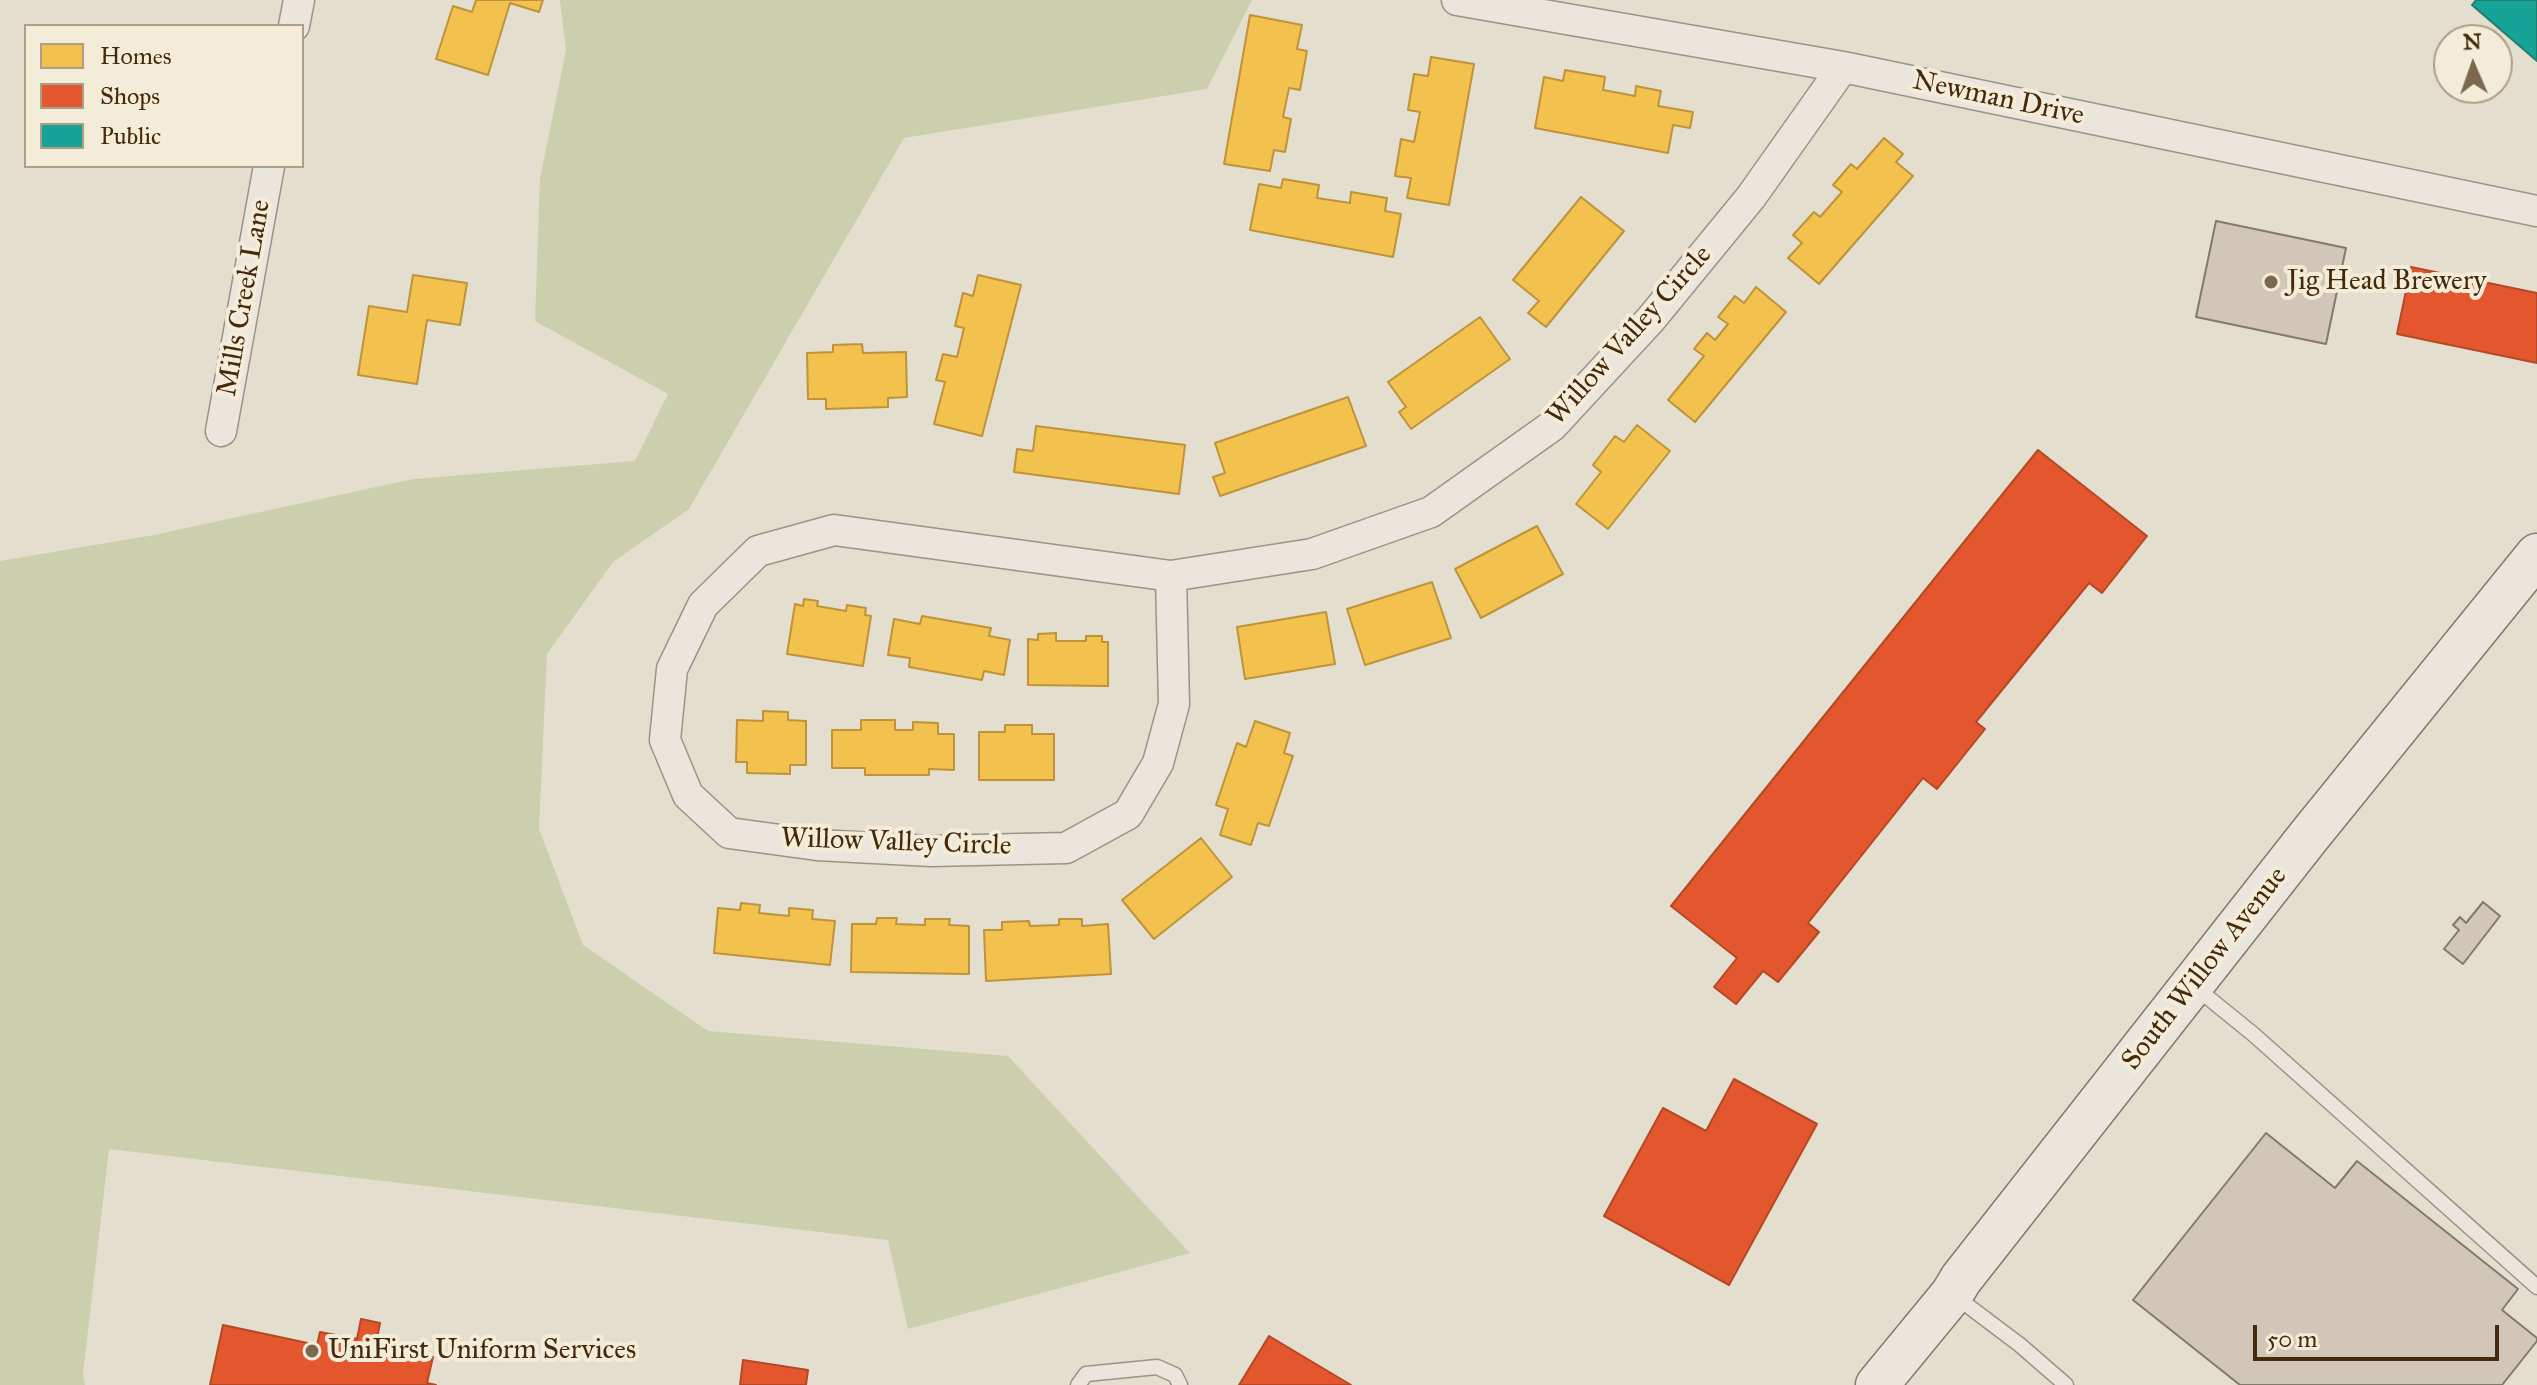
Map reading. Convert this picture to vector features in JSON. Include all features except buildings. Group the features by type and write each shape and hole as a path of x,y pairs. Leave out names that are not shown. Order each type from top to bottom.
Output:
{"main road":[{"name":"South Willow Avenue","path":"1877,1385 1952,1294 2192,985 2537,555"}],"street":[{"path":"294,24 299,0"},
{"name":"Newman Drive","path":"1457,0 1843,67 2537,211"},
{"name":"Willow Valley Circle","path":"1171,576 1174,704 1158,763 1128,814 1066,848 903,849 817,845 729,833 688,795 665,740 672,669 703,605 758,551 834,530 1171,576 1312,554 1431,512 1552,426 1651,319 1751,197 1843,67"},
{"name":"Mills Creek Lane","path":"221,431 269,168"}],"lane":[{"path":"2192,985 2253,1034 2537,1287"},
{"path":"1952,1294 2020,1345 2066,1385"},
{"path":"1078,1385 1086,1374 1157,1367 1175,1375 1180,1385"}],"green space":[{"path":"560,0 1252,0 1207,89 904,138 689,509 613,562 547,654 539,829 583,945 708,1031 1008,1056 1190,1253 908,1329 888,1240 109,1149 83,1374 85,1385 0,1385 0,561 154,535 413,479 635,461 668,394 535,321 540,179 566,50"}],"place":[{"name":"Jig Head Brewery","path":"2271,282"},
{"name":"UniFirst Uniform Services","path":"312,1351"}]}
